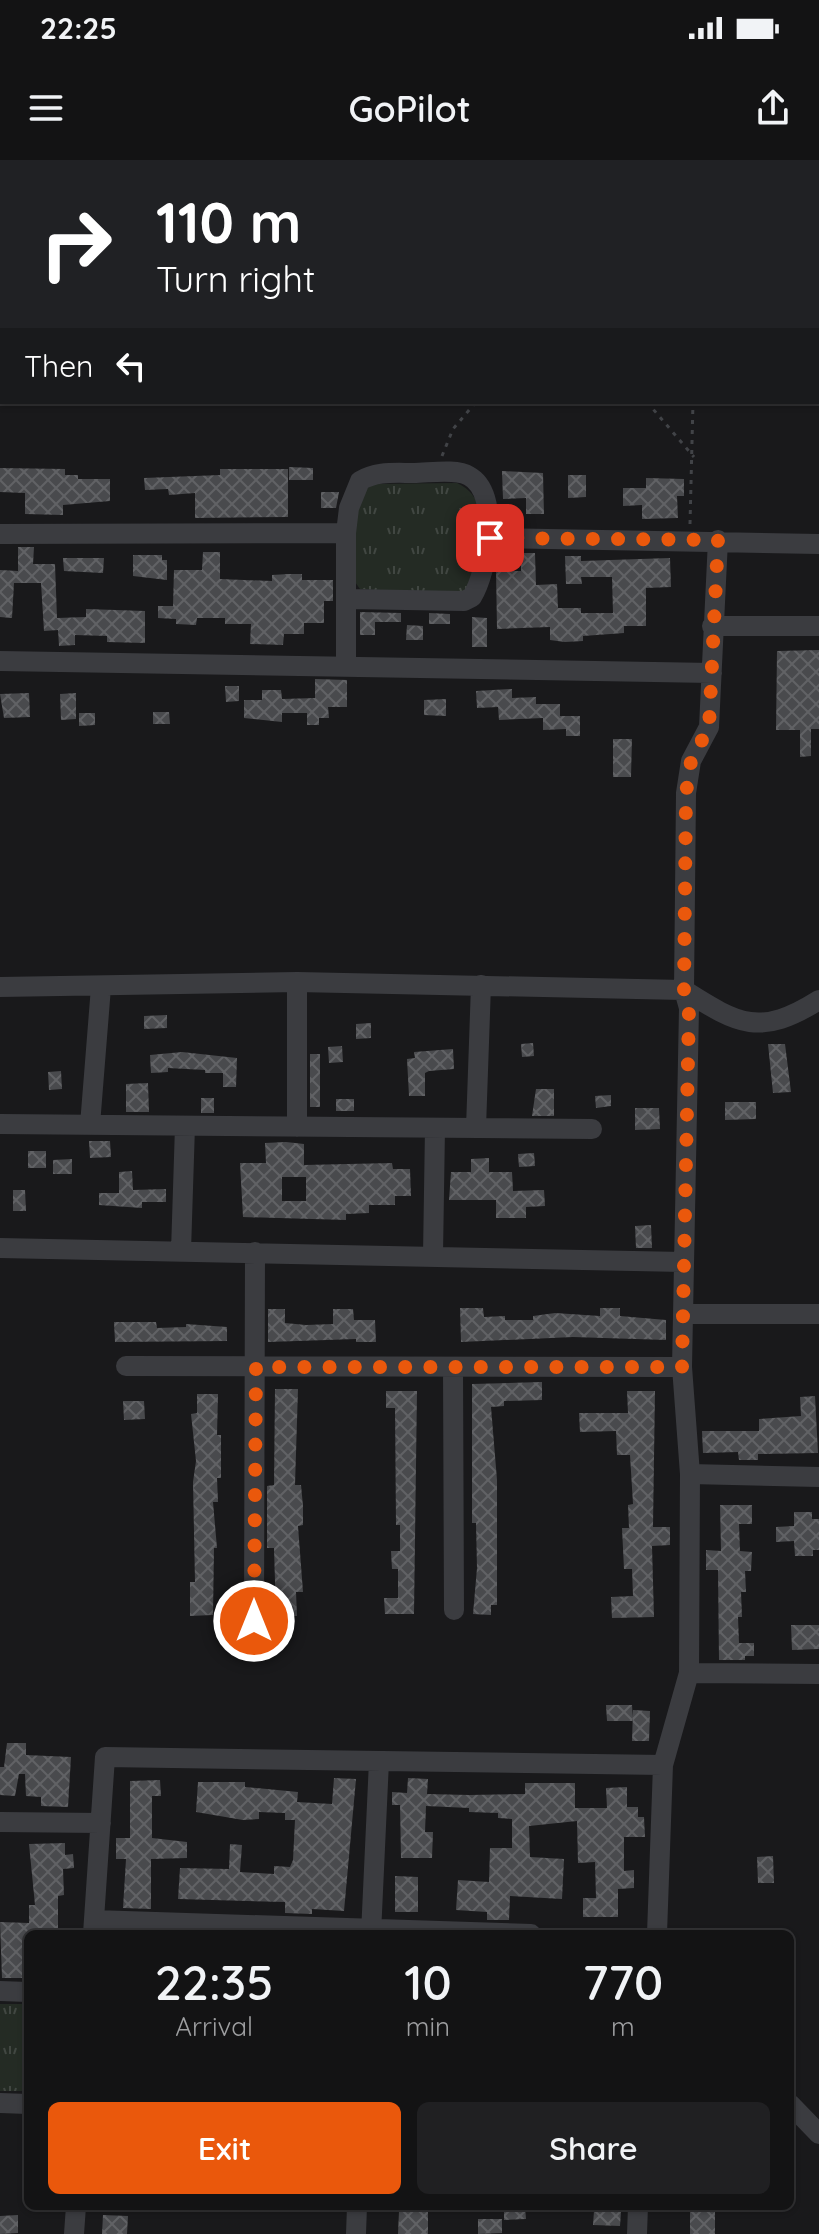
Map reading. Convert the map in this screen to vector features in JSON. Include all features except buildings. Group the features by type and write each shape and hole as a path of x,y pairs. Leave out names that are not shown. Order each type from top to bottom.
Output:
{"street":[{"path":"346,667 346,533 349,508 360,481 380,473 432,473 464,474 478,484 490,538 477,589 472,597 464,601 348,599"},
{"path":"0,534 346,533"},
{"path":"490,538 689,539 819,544"},
{"path":"657,1930 663,1765 689,1673 690,1474 682,1367 689,1008 684,990 686,793 691,761 709,727 718,540"},
{"path":"712,626 819,626"},
{"path":"0,661 712,673"},
{"path":"0,987 297,982 684,990 724,1016 761,1025 789,1019 819,1000"},
{"path":"297,982 297,1127"},
{"path":"476,1128 481,985"},
{"path":"90,1125 101,987"},
{"path":"0,1124 592,1129"},
{"path":"181,1251 185,1126"},
{"path":"433,1255 435,1128"},
{"path":"0,1248 683,1262"},
{"path":"254,1621 255,1252"},
{"path":"683,1314 819,1314"},
{"path":"126,1366 682,1367"},
{"path":"453,1368 454,1610"},
{"path":"690,1474 819,1477"},
{"path":"689,1673 819,1674"},
{"path":"260,1930 94,1927 105,1757 663,1765"},
{"path":"371,1930 379,1761"},
{"path":"0,1822 101,1823"},
{"path":"0,1991 24,1992"},
{"path":"0,2103 24,2104"},
{"path":"794,2108 819,2134"},
{"path":"74,2234 76,2210"},
{"path":"356,2234 357,2210"},
{"path":"637,2234 638,2210"}],"path":[{"path":"432,473 453,429 474,404"},
{"path":"649,404 694,457"},
{"path":"689,539 694,457 693,404"}],"green space":[{"path":"457,483 469,491 479,512 479,539 466,590 456,595 360,589 353,579 356,500 372,484"},
{"path":"0,2004 24,2004 24,2091 0,2091"}],"route":[{"path":"254,1621 256,1367 682,1367 689,1008 684,990 686,793 691,761 709,727 718,540 490,538"}]}
